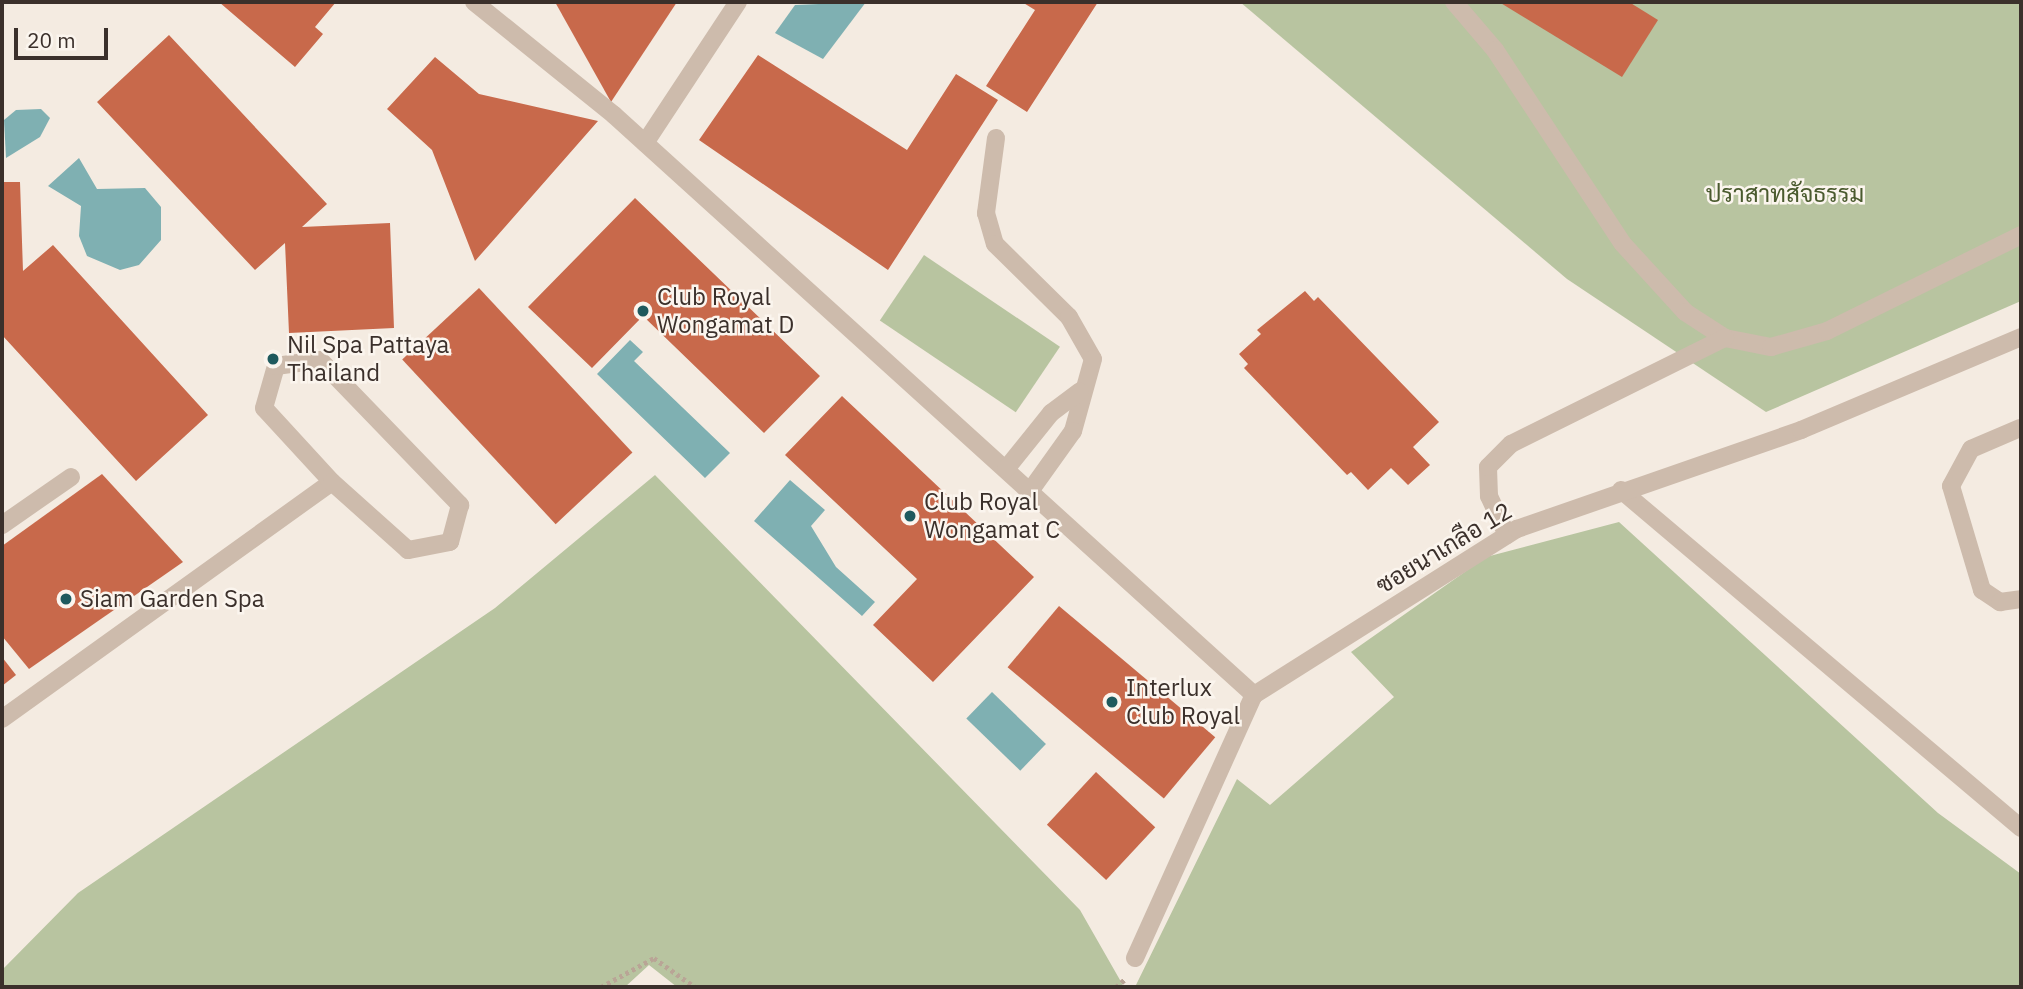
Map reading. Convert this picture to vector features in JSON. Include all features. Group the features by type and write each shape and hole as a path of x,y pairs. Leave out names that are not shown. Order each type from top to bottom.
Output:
{"street":[{"path":"474,2 645,143 1254,695 1135,958"},
{"path":"645,143 738,2"},
{"path":"1454,2 1495,50 1623,244 1685,312 1725,338 1771,347 1827,331 2021,235"},
{"path":"996,138 987,200 991,233 1009,264 1082,334 1093,359 1080,391 1073,431 1030,491"},
{"name":"ซอยนาเกลือ 12","path":"1254,695 1507,535 1621,490 1801,430 2021,337"},
{"path":"1507,535 1489,496 1488,467 1511,444 1725,338"},
{"path":"320,360 460,505 450,542 408,550 332,482 264,408 276,366 320,360"},
{"path":"1006,469 1051,413 1080,391"},
{"path":"2020,428 1971,449 1951,486 1982,590 2000,602 2021,600"},
{"path":"2,525 71,477"},
{"path":"2,719 332,482"},
{"path":"1621,490 2021,828"}],"path":[{"path":"601,987 654,958 695,987"}],"green space":[{"name":"ปราสาทสัจธรรม","path":"1240,2 2021,2 2021,301 1766,412 1567,279"},
{"path":"924,255 1060,347 1016,412 880,320"},
{"path":"655,475 1080,910 1124,987 677,987 649,965 625,987 2,987 2,970 78,893 495,608"},
{"path":"1619,522 1938,813 2021,874 2021,987 1135,987 1237,779 1270,805 1394,697 1351,652 1486,557"}],"water":[{"path":"866,2 823,59 775,33 795,5"},
{"path":"41,109 50,118 40,137 6,158 4,120 16,110"},
{"path":"79,158 97,189 145,188 161,207 161,240 139,265 120,270 87,256 79,236 81,206 48,186"},
{"path":"630,340 643,352 634,361 730,453 705,478 597,374"},
{"path":"790,480 825,510 811,526 836,567 875,602 862,616 754,521"},
{"path":"992,692 1046,744 1020,771 966,719"}],"building":[{"path":"219,2 336,2 315,27 323,34 295,67"},
{"path":"555,2 677,2 611,102"},
{"path":"1022,2 1098,2 1027,112 986,86 1035,10"},
{"path":"1499,2 1629,2 1658,20 1622,77"},
{"path":"169,35 327,204 302,227 390,223 394,328 289,333 285,243 255,270 97,102"},
{"path":"758,55 907,150 956,74 998,100 888,270 699,140"},
{"path":"435,57 479,94 598,121 475,261 432,150 387,109"},
{"path":"2,182 20,182 23,271 53,245 208,415 136,481 2,335"},
{"name":"Club Royal Wongamat D","path":"635,198 820,376 764,433 643,316 592,368 528,307"},
{"path":"479,288 632,453 556,524 402,360"},
{"path":"1305,291 1314,301 1318,297 1439,422 1413,447 1430,465 1408,485 1391,468 1368,490 1351,472 1347,475 1244,368 1248,364 1239,354 1261,334 1257,330"},
{"name":"Club Royal Wongamat C","path":"842,396 1034,577 933,682 873,625 917,579 785,455"},
{"name":"Siam Garden Spa","path":"102,474 183,562 29,669 2,636 2,546"},
{"name":"Interlux Club Royal","path":"1059,606 1215,737 1164,798 1008,667"},
{"path":"2,657 16,675 2,686"},
{"path":"1096,772 1155,827 1106,880 1047,825"}],"place":[{"name":"Club Royal Wongamat D","path":"643,311"},
{"name":"Nil Spa Pattaya Thailand","path":"273,359"},
{"name":"Club Royal Wongamat C","path":"910,516"},
{"name":"Siam Garden Spa","path":"66,599"},
{"name":"Interlux Club Royal","path":"1112,702"}]}
